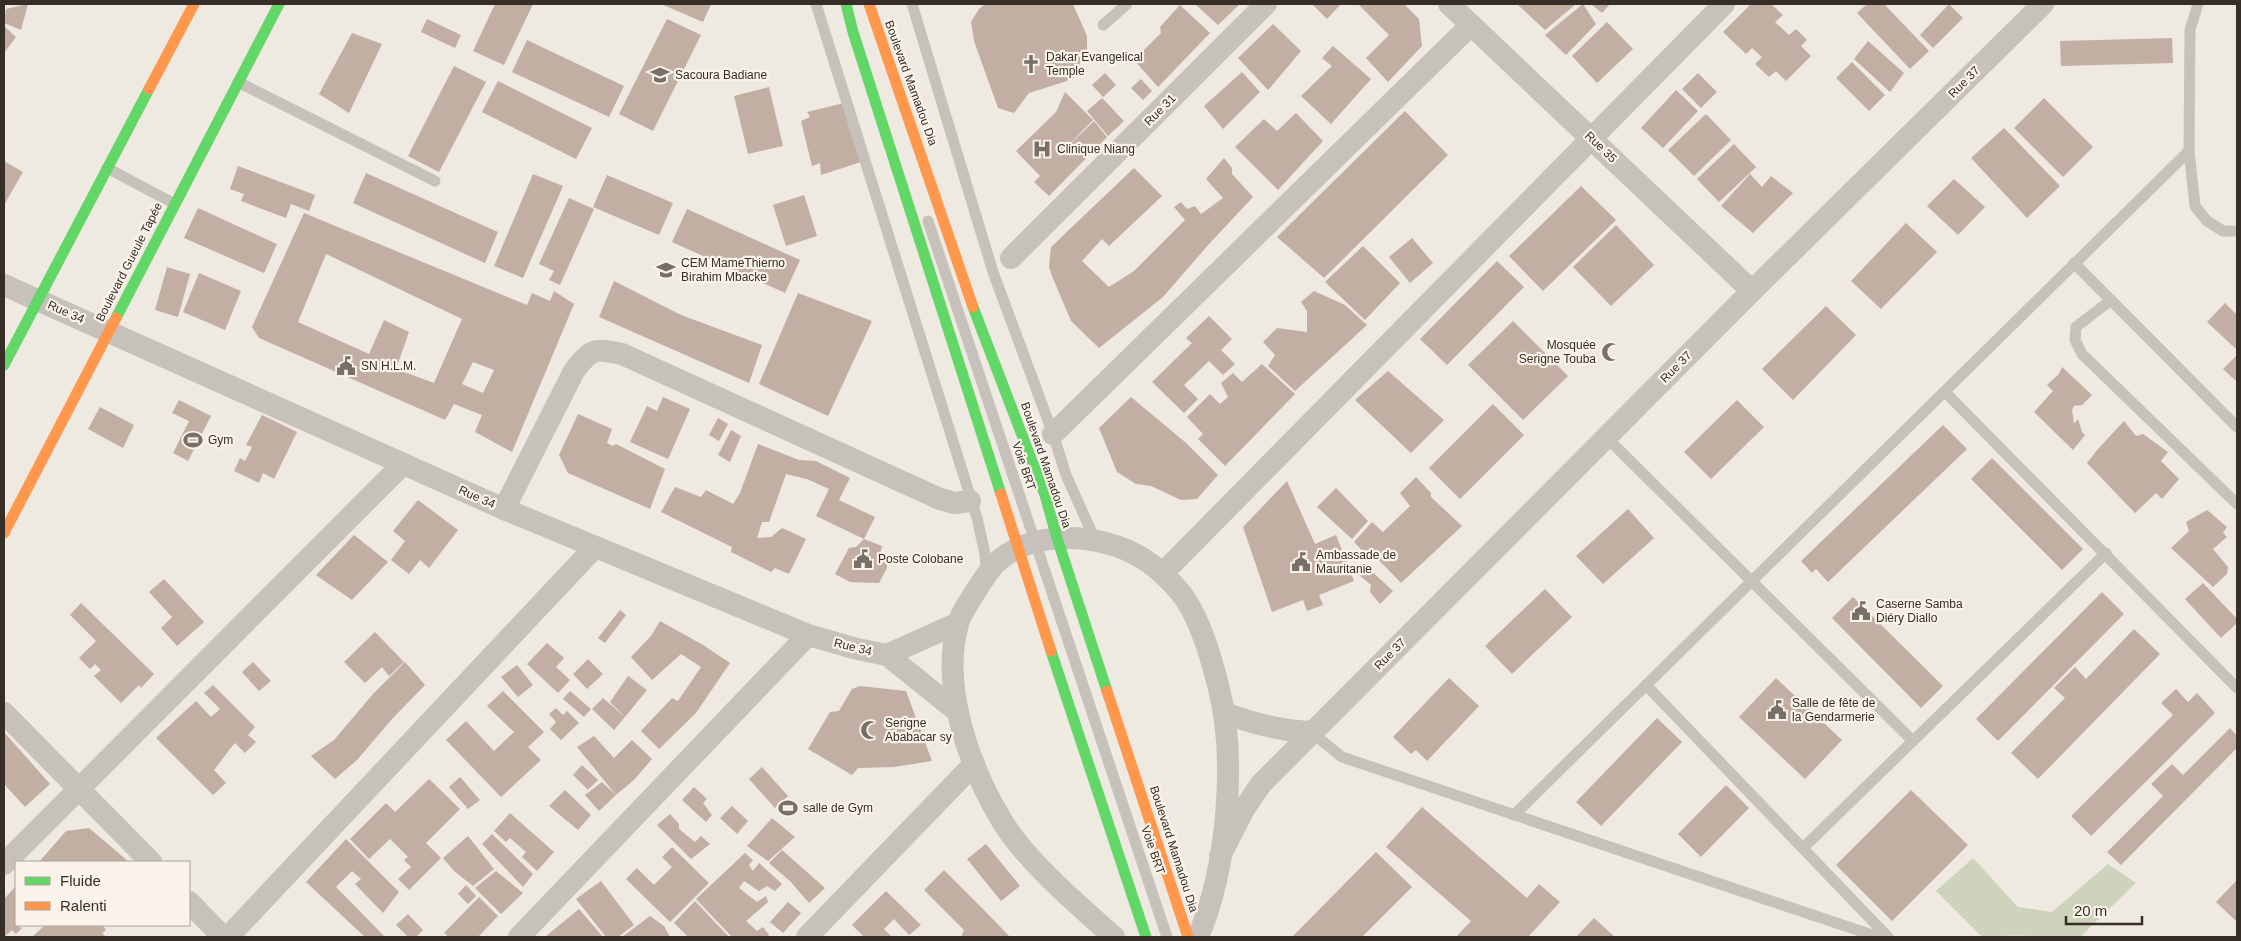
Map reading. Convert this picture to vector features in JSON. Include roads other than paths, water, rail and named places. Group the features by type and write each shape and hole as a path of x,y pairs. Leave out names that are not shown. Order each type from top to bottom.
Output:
{"street":[{"path":"4,365 194,4"},
{"name":"Boulevard Gueule Tapée","path":"4,534 279,4"},
{"name":"Boulevard Mamadou Dia","path":"846,4 853,32 1037,544 1199,935"},
{"name":"Boulevard Mamadou Dia","path":"869,4 970,298 1045,495 1037,544 1146,937"},
{"name":"Rue 31","path":"1011,258 1266,4"},
{"name":"Rue 35","path":"1449,4 1752,291"},
{"path":"1163,573 1724,4"},
{"name":"Rue 37","path":"1220,856 1244,809 1261,784 1311,732 2042,4"},
{"path":"1053,434 1471,25"},
{"name":"Rue 34","path":"4,285 504,509 808,635 887,655 958,623"},
{"path":"504,509 574,371 587,355 600,349 622,354 940,499 955,503 970,501"},
{"path":"4,864 403,464"},
{"path":"1114,937 1085,912 1031,858 1003,822 974,764 958,712 953,659 958,623 996,563 1037,544 1096,542 1119,548 1141,558 1163,573 1181,594 1198,624 1217,681 1225,713 1228,746 1224,824 1220,856 1216,881 1199,935"},
{"path":"228,937 595,547"},
{"path":"519,937 808,635"},
{"path":"887,655 958,712"},
{"path":"4,713 149,861"},
{"path":"1225,713 1247,722 1282,731 1311,732"},
{"path":"807,937 974,764"},
{"path":"190,903 223,937"}],"lane":[{"path":"816,4 970,501 977,518 985,554 986,576"},
{"path":"854,4 887,99"},
{"path":"912,4 993,272 1053,434 1066,475 1096,542"},
{"path":"1103,25 1127,4"},
{"path":"2198,4 2190,30 2189,151 2195,206 2207,221 2224,231 2237,231"},
{"path":"238,82 435,181"},
{"path":"1514,815 2189,151"},
{"path":"107,168 174,204"},
{"name":"Voie BRT","path":"925,213 1167,937"},
{"path":"993,272 1011,258"},
{"path":"2074,263 2237,427"},
{"path":"2111,300 2076,327 2075,340 2082,354 2237,504"},
{"path":"1945,392 2106,553 2237,688"},
{"path":"1607,438 1914,741"},
{"path":"1803,848 2106,553"},
{"path":"1646,685 1888,937"},
{"path":"1311,732 1342,757 1878,937"}],"place":[{"name":"Dakar Evangelical Temple","path":"1031,64"},
{"name":"Sacoura Badiane","path":"660,75"},
{"name":"Clinique Niang","path":"1042,149"},
{"name":"CEM MameThierno Birahim Mbacke","path":"666,270"},
{"name":"Mosquée Serigne Touba","path":"1611,352"},
{"name":"SN H.L.M.","path":"346,366"},
{"name":"Gym","path":"193,440"},
{"name":"Poste Colobane","path":"863,559"},
{"name":"Ambassade de Mauritanie","path":"1301,562"},
{"name":"Caserne Samba Diéry Diallo","path":"1861,611"},
{"name":"Salle de fête de la Gendarmerie","path":"1777,710"},
{"name":"Serigne Ababacar sy","path":"870,730"},
{"name":"salle de Gym","path":"788,808"}]}
